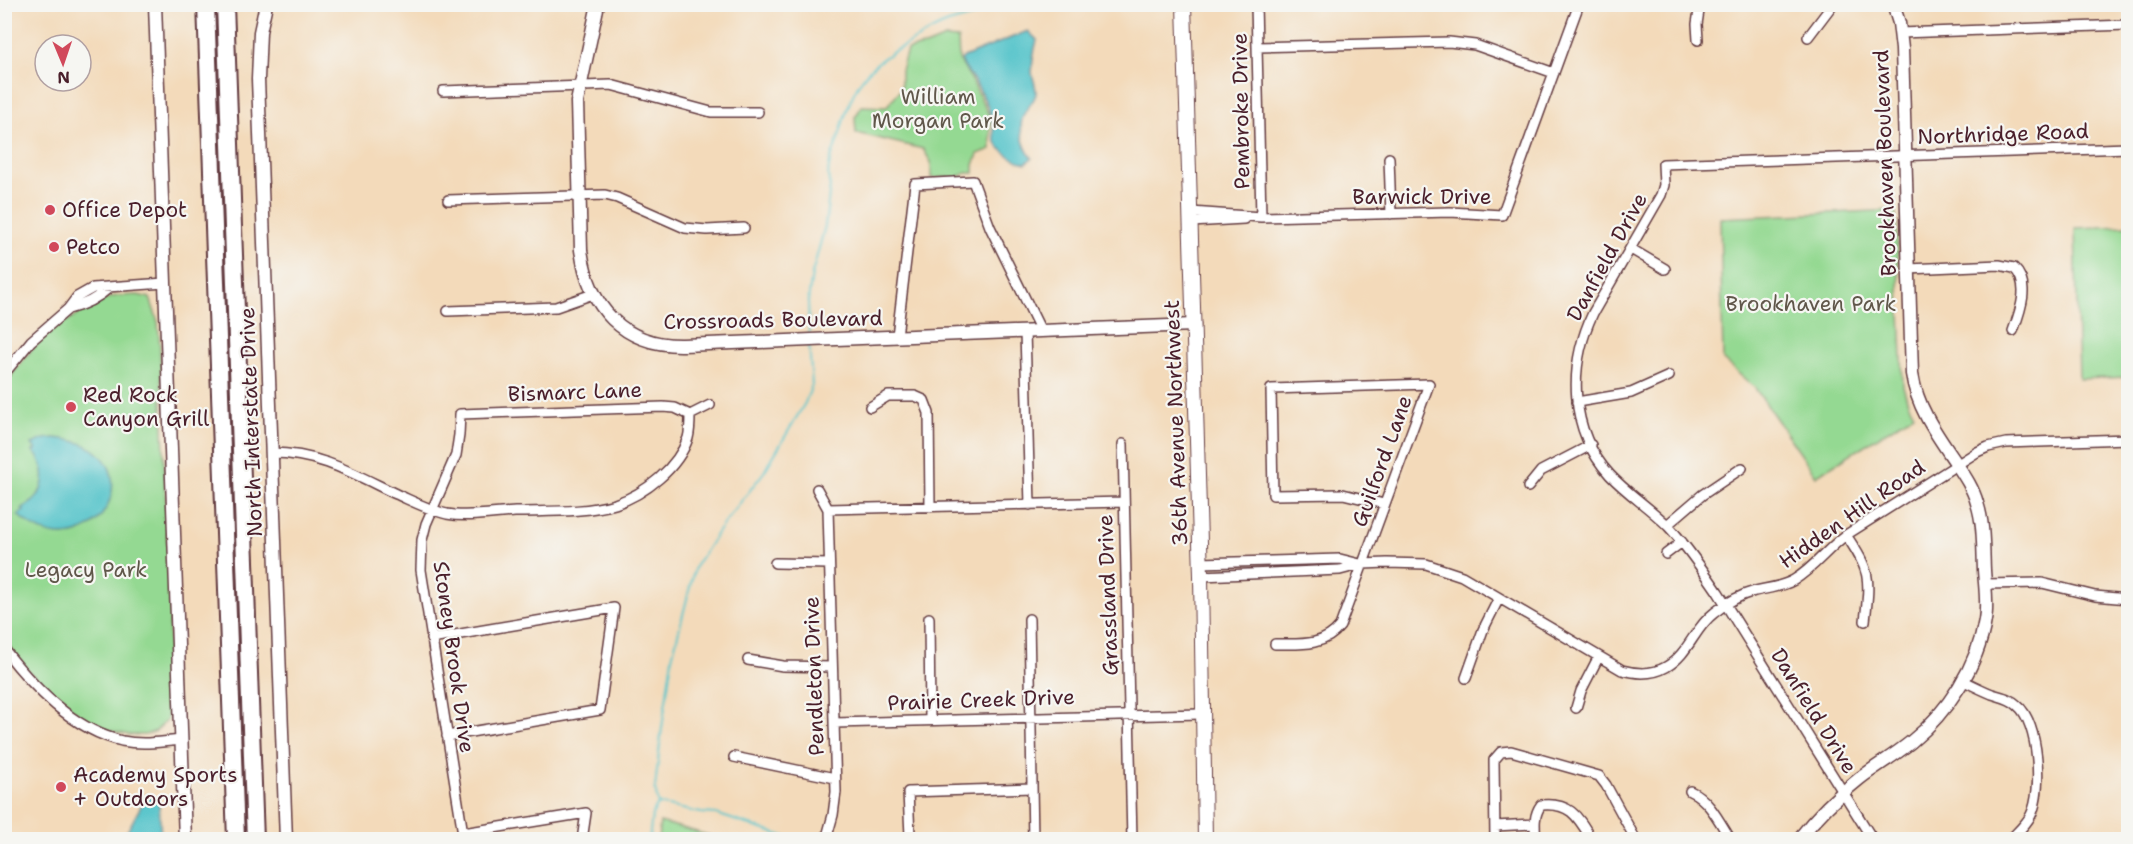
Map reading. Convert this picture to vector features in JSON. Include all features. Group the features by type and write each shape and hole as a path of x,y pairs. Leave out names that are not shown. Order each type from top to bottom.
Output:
{"highway":[{"path":"206,4 236,840"},
{"path":"225,4 255,840"},
{"path":"227,50 233,4"}],"main road":[{"name":"36th Avenue Northwest","path":"1184,4 1201,569 1201,714 1205,840"}],"street":[{"path":"155,4 185,840"},
{"name":"North Interstate Drive","path":"266,4 261,32 258,79 286,840"},
{"name":"Crossroads Boulevard","path":"598,4 580,85 577,124 582,261 593,294 605,311 625,330 654,342 683,345 1194,325"},
{"name":"Pembroke Drive","path":"1256,4 1261,217"},
{"name":"Barwick Drive","path":"1191,217 1450,212 1502,215 1579,4"},
{"path":"1698,40 1697,24 1700,4"},
{"path":"1808,37 1833,4"},
{"name":"Brookhaven Boulevard","path":"1798,840 1815,819 1844,792 1923,731 1946,706 1977,650 1986,609 1982,532 1978,504 1957,464 1926,415 1914,387 1900,33 1893,4"},
{"path":"1900,33 2128,25"},
{"path":"1257,47 1458,42 1475,45 1554,73"},
{"path":"443,91 580,85 618,86 711,112 758,112"},
{"name":"Northridge Road","path":"1663,164 2128,148"},
{"path":"1389,158 1391,214"},
{"name":"Danfield Drive","path":"1663,164 1664,185 1661,195 1585,330 1576,366 1576,402 1585,433 1610,474 1667,525 1682,542 1726,605 1873,840"},
{"path":"897,336 915,184 951,182 973,182 990,227 1041,331"},
{"path":"448,200 598,195 617,198 685,228 707,230 744,228"},
{"path":"1631,249 1665,269"},
{"path":"1908,268 1999,265 2014,268 2019,276 2022,289 2022,308 2013,331"},
{"path":"4,374 31,340 68,309 77,297 93,288 165,283"},
{"path":"448,311 556,307 593,294"},
{"path":"1025,332 1030,505"},
{"path":"1576,402 1631,393 1669,376"},
{"name":"Guilford Lane","path":"1275,644 1324,640 1335,633 1340,626 1429,384 1271,389 1273,495 1343,494 1384,504"},
{"path":"870,407 882,398 909,395 920,398 927,404 930,507"},
{"path":"272,453 296,454 324,461 448,514 582,509 616,503 648,487 676,460 688,438 690,415 710,405"},
{"name":"Bismarc Lane","path":"460,414 663,407 675,408 690,415"},
{"name":"Stoney Brook Drive","path":"460,414 456,455 432,509 423,540 421,570 430,639 464,836"},
{"name":"Hidden Hill Road","path":"1201,569 1340,559 1363,564 1410,562 1432,565 1452,572 1499,598 1598,658 1631,673 1648,673 1663,669 1682,656 1713,613 1748,594 1793,580 1808,571 1846,535 1977,452 2006,443 2128,439"},
{"path":"1123,444 1124,502"},
{"path":"1528,487 1541,471 1591,445"},
{"path":"1667,525 1702,495 1742,468"},
{"path":"817,489 828,509"},
{"name":"Grassland Drive","path":"828,509 1124,502 1132,840"},
{"name":"Pendleton Drive","path":"826,840 836,802 828,509"},
{"path":"1846,535 1867,572 1869,586 1865,621"},
{"path":"1666,554 1682,542"},
{"path":"775,563 829,564"},
{"path":"1985,584 2050,584 2094,596 2128,599"},
{"path":"1466,678 1483,630 1499,598"},
{"path":"430,639 614,608 600,710 447,736"},
{"path":"929,618 930,720"},
{"path":"1029,619 1033,840"},
{"path":"4,649 23,674 49,700 94,730 106,736 134,743 182,740"},
{"path":"1576,708 1581,691 1598,658"},
{"path":"748,660 775,665 831,667"},
{"path":"1962,680 2013,702 2024,711 2030,722 2036,762 2035,803 2028,821 2010,840"},
{"name":"Prairie Creek Drive","path":"834,723 1201,714"},
{"path":"1495,840 1494,760 1501,752 1511,751 1599,776 1636,840"},
{"path":"734,758 835,778"},
{"path":"909,836 908,792 1032,788"},
{"path":"1690,791 1704,801 1731,840"},
{"path":"1536,840 1537,810 1541,805 1550,804 1575,812 1592,840"},
{"path":"464,836 586,813 582,840"},
{"path":"1495,826 1535,824"}],"green space":[{"name":"William Morgan Park","path":"945,38 958,39 959,60 990,117 991,149 978,154 974,173 966,173 958,177 931,178 931,162 923,149 856,133 855,117 862,106 886,107 901,89 901,70 907,50"},
{"name":"Brookhaven Park","path":"1896,210 1903,386 1914,414 1816,476 1755,388 1723,360 1720,218"},
{"path":"2128,226 2128,377 2079,379 2075,228"},
{"name":"Legacy Park","path":"138,295 150,298 158,322 160,348 170,614 169,704 167,720 156,731 145,735 129,735 99,728 56,698 22,665 5,640 4,385 32,349 59,323 67,321 102,300 117,296"},
{"path":"660,822 722,839 658,839"}],"water":[{"path":"1028,31 1037,40 1032,69 1036,95 1021,123 1024,142 1032,158 1026,163 1009,156 998,146 986,103 961,60"},
{"path":"54,438 88,447 107,463 113,485 107,506 93,524 72,534 46,532 18,515 24,511 22,508 36,497 43,482 42,466 33,451 36,450 32,444"},
{"path":"147,795 157,800 159,805 161,839 123,839"}],"waterway":[{"path":"809,334 808,301 812,274 825,226 830,186 829,165 849,103 861,80 869,70 891,53 941,26 976,15 992,4"},
{"path":"649,840 652,815 658,804 655,788 672,658 695,567 719,530 764,472 805,403 812,385 809,343"},
{"path":"658,804 716,814 795,840"}],"place":[{"name":"Office Depot","path":"50,210"},
{"name":"Petco","path":"54,247"},
{"name":"Red Rock Canyon Grill","path":"71,407"},
{"name":"Academy Sports + Outdoors","path":"61,787"}]}
